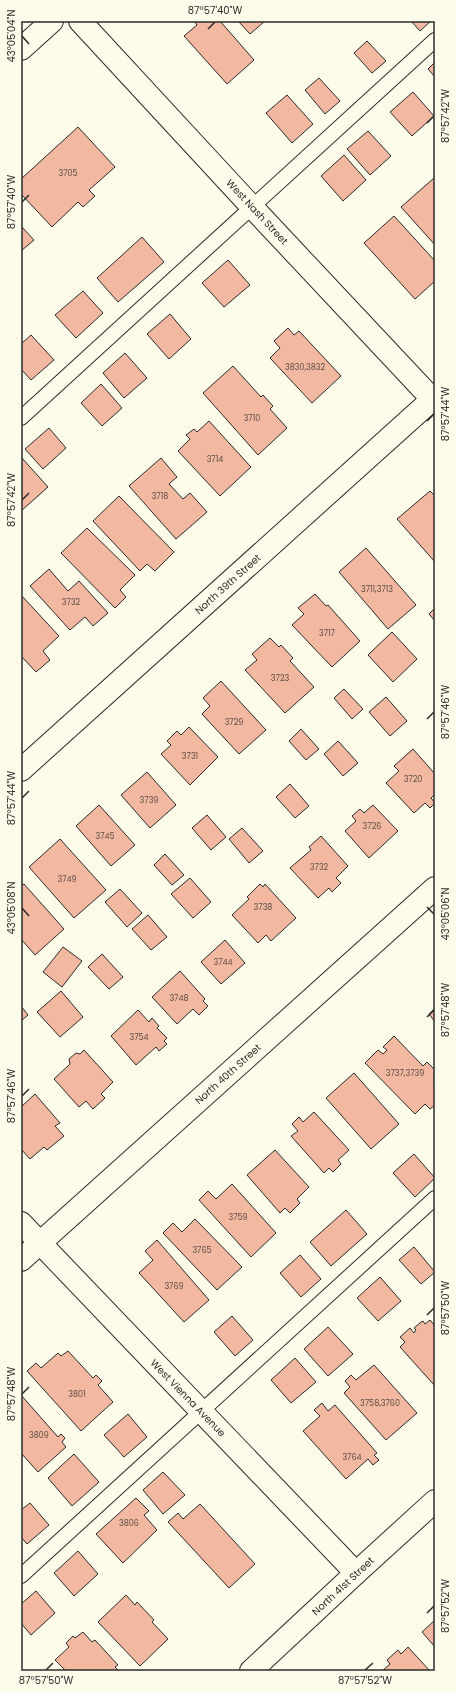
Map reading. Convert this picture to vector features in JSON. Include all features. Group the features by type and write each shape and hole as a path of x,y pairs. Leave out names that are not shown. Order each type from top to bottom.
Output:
{"street":[{"path":"21,50 52,21"},
{"name":"West Nash Street","path":"80,21 252,207 434,400"},
{"name":"North 39th Street","path":"21,770 434,400"},
{"name":"North 40th Street","path":"21,1260 435,888"},
{"name":"West Vienna Avenue","path":"21,1223 356,1573"},
{"name":"North 41st Street","path":"252,1671 435,1501"}],"lane":[{"path":"21,418 435,40"},
{"path":"21,1576 435,1198"}],"building":[{"path":"194,21 220,21 254,60 227,84 184,36 197,25"},
{"path":"238,21 265,21 250,34"},
{"path":"411,21 431,21 420,31"},
{"path":"367,41 386,61 372,73 354,53"},
{"path":"435,62 435,77 428,69"},
{"path":"319,78 340,101 325,114 305,90"},
{"path":"413,92 434,116 412,136 390,112"},
{"path":"287,95 313,124 292,143 266,113"},
{"path":"78,127 115,167 89,190 95,196 83,207 78,202 52,227 21,194 21,179"},
{"path":"368,131 391,156 370,175 347,149"},
{"path":"344,155 366,180 343,201 321,176"},
{"path":"434,178 435,179 435,245 401,207"},
{"path":"394,216 435,261 435,281 415,299 364,243"},
{"path":"21,226 34,240 21,251"},
{"path":"142,237 164,262 118,302 97,278"},
{"path":"228,260 250,285 224,307 202,283"},
{"path":"83,291 103,313 76,338 55,315"},
{"path":"170,314 191,339 169,359 147,334"},
{"path":"288,328 294,335 299,331 341,376 312,403 270,358 280,348 274,341"},
{"path":"31,335 54,360 31,380 21,369 21,344"},
{"path":"125,353 147,378 124,398 103,373"},
{"path":"233,366 261,397 263,395 273,406 270,409 287,428 258,455 203,393"},
{"path":"101,384 122,408 102,426 81,403"},
{"path":"209,421 251,467 220,496 178,451 190,439 186,435 194,429 197,432"},
{"path":"49,428 66,448 43,469 25,449"},
{"path":"21,457 48,487 21,511"},
{"path":"161,458 177,477 169,484 183,499 190,493 207,512 176,539 129,486"},
{"path":"430,491 435,496 435,562 397,519"},
{"path":"119,496 174,552 155,571 147,564 140,571 93,521"},
{"path":"87,528 135,575 120,590 126,597 115,608 61,553"},
{"path":"366,548 416,605 388,629 339,572"},
{"path":"49,569 68,591 79,581 108,613 93,626 85,617 70,630 30,586"},
{"path":"315,594 326,606 328,605 360,641 332,667 292,625 304,614 298,608"},
{"path":"21,595 59,636 43,651 50,660 36,672 21,656"},
{"path":"435,608 435,621 429,614"},
{"path":"392,632 417,659 393,682 368,655"},
{"path":"270,638 279,647 281,645 293,658 290,661 314,687 285,713 245,670 257,660 252,654"},
{"path":"221,681 266,730 239,754 202,714 210,706 203,698"},
{"path":"344,689 363,709 352,719 334,698"},
{"path":"386,697 407,721 390,736 369,712"},
{"path":"189,727 218,757 190,785 161,754 171,745 167,741 177,731 181,735"},
{"path":"301,729 319,749 306,760 289,741"},
{"path":"338,741 358,763 343,776 324,754"},
{"path":"413,749 435,774 435,794 431,798 435,803 430,808 425,803 414,813 386,783 399,771 394,766"},
{"path":"147,772 176,805 150,828 121,795"},
{"path":"290,784 309,806 295,818 276,797"},
{"path":"99,805 135,845 111,866 76,826"},
{"path":"373,805 398,831 369,858 345,831 356,821 352,816 360,809 364,813"},
{"path":"207,815 226,837 211,850 192,828"},
{"path":"242,828 263,851 249,863 229,839"},
{"path":"321,836 348,866 336,878 341,883 332,892 329,888 318,898 290,868 311,850 309,847"},
{"path":"60,839 106,890 74,918 29,867"},
{"path":"165,854 184,875 172,885 154,865"},
{"path":"190,878 211,902 193,918 171,894"},
{"path":"24,884 64,929 35,955 21,939 21,886"},
{"path":"260,884 263,887 265,884 296,918 271,941 266,935 258,943 232,915 249,899 247,897"},
{"path":"120,889 142,913 127,927 105,902"},
{"path":"148,915 167,937 151,950 132,929"},
{"path":"225,940 245,963 221,984 201,962"},
{"path":"63,947 82,961 62,987 43,972"},
{"path":"102,954 123,977 109,989 88,967"},
{"path":"180,971 205,999 203,1001 208,1006 199,1015 193,1009 177,1024 152,997"},
{"path":"61,991 83,1017 60,1037 37,1012"},
{"path":"21,1006 28,1015 21,1021"},
{"path":"435,1008 435,1022 429,1014"},
{"path":"138,1010 149,1022 152,1018 159,1026 157,1028 167,1038 164,1041 167,1044 159,1051 156,1047 136,1065 111,1036"},
{"path":"394,1036 423,1066 427,1062 435,1070 435,1105 430,1109 425,1104 415,1114 365,1063 378,1050 383,1054 387,1050 383,1047"},
{"path":"84,1050 113,1082 101,1094 105,1098 93,1109 86,1101 79,1107 54,1079 70,1064 69,1059 76,1053 80,1054"},
{"path":"354,1073 399,1124 371,1149 326,1098"},
{"path":"35,1094 60,1123 55,1126 64,1136 47,1150 44,1147 30,1159 21,1149 21,1107"},
{"path":"314,1112 349,1150 338,1160 341,1164 333,1172 329,1168 324,1173 291,1136 298,1131 292,1124 299,1117 303,1122"},
{"path":"275,1150 309,1187 297,1199 300,1203 290,1213 285,1208 280,1213 247,1175"},
{"path":"414,1154 435,1178 415,1197 393,1173"},
{"path":"232,1184 276,1233 251,1257 199,1200 208,1191 216,1199"},
{"path":"346,1210 367,1234 331,1266 310,1242"},
{"path":"195,1219 242,1267 217,1290 163,1233 173,1223 182,1232"},
{"path":"157,1240 209,1300 184,1322 139,1273 153,1260 145,1251"},
{"path":"414,1247 435,1272 421,1284 399,1260"},
{"path":"300,1255 321,1279 301,1297 280,1273"},
{"path":"380,1277 401,1301 378,1321 357,1298"},
{"path":"232,1316 253,1340 235,1356 214,1332"},
{"path":"430,1320 435,1326 435,1386 400,1347 405,1342 400,1337 410,1328 414,1333 416,1330 414,1328 421,1322 423,1321 425,1324"},
{"path":"328,1327 353,1354 328,1376 304,1349"},
{"path":"68,1351 93,1378 96,1375 102,1381 98,1385 113,1402 81,1431 27,1371 36,1363 41,1368 58,1353 61,1356"},
{"path":"295,1358 316,1382 291,1403 271,1380"},
{"path":"374,1365 417,1413 386,1440 344,1393 350,1387 345,1381 351,1375 356,1380"},
{"path":"21,1395 58,1437 61,1434 65,1438 62,1442 66,1447 38,1472 21,1453"},
{"path":"322,1403 328,1411 335,1405 377,1453 374,1455 379,1460 373,1465 368,1459 346,1479 303,1431 320,1416 314,1410"},
{"path":"128,1414 147,1437 124,1457 104,1435"},
{"path":"74,1454 99,1482 72,1506 48,1478"},
{"path":"163,1472 185,1495 163,1514 143,1490"},
{"path":"136,1498 149,1511 144,1515 157,1530 123,1563 96,1534"},
{"path":"30,1503 49,1525 27,1544 21,1537 21,1510"},
{"path":"200,1504 255,1564 229,1588 168,1522 178,1513 183,1519"},
{"path":"78,1551 98,1574 74,1596 54,1573"},
{"path":"36,1591 55,1613 31,1635 21,1623 21,1604"},
{"path":"126,1595 135,1605 137,1602 154,1620 152,1622 168,1639 140,1666 98,1622"},
{"path":"435,1620 435,1647 422,1632"},
{"path":"83,1632 92,1642 95,1640 118,1665 115,1667 119,1671 66,1671 55,1660 69,1647 66,1643 73,1636 75,1638"},
{"path":"408,1647 430,1671 382,1671 390,1664 387,1660 398,1650 401,1654"}]}
